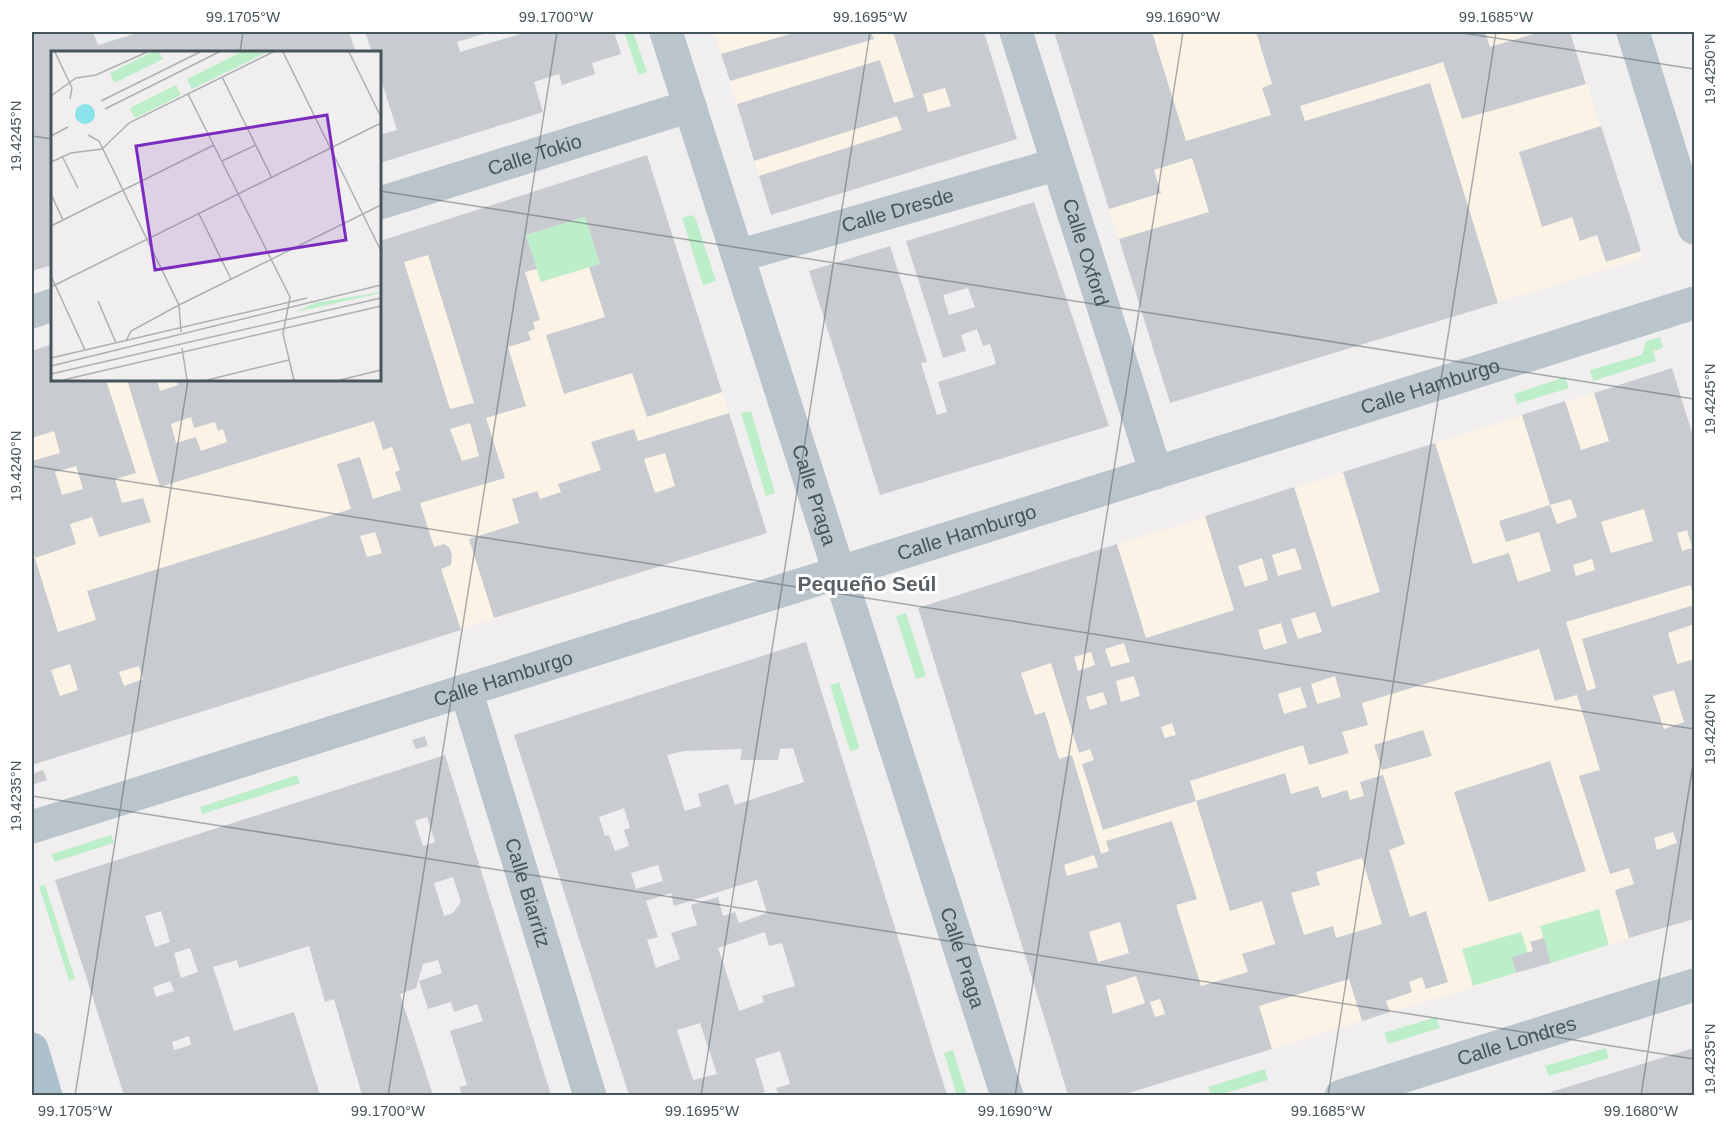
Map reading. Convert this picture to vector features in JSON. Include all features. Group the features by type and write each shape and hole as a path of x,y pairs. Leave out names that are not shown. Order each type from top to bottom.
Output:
{"main road":[{"path":"32,1049 46,1095"}],"street":[{"name":"Calle Praga","path":"666,32 1007,1095"},
{"name":"Calle Oxford","path":"1016,32 1156,473"},
{"path":"1633,32 1695,228"},
{"name":"Calle Tokio","path":"381,203 690,106"},
{"name":"Calle Dresde","path":"738,256 1058,164"},
{"name":"Calle Hamburgo","path":"32,826 1695,303"},
{"path":"32,312 51,305"},
{"name":"Calle Biarritz","path":"466,690 590,1095"},
{"name":"Calle Londres","path":"1341,1095 1695,985"}],"shaded area":[{"path":"714,32 984,32 1017,139 771,215"},
{"path":"1054,32 1570,32 1643,258 1170,403"},
{"path":"647,155 767,533 32,765 32,351 51,344 51,381 381,381 381,241"},
{"path":"1672,368 1694,439 1694,919 1122,1095 1068,1095 918,608"}],"green space":[{"path":"624,32 633,32 647,72 639,75"},
{"path":"691,215 695,217 716,281 703,285 682,218"},
{"path":"585,217 600,264 541,282 526,235"},
{"path":"1660,337 1663,348 1653,351 1656,361 1593,381 1590,370 1642,355 1646,341"},
{"path":"1565,377 1569,388 1517,404 1514,394"},
{"path":"751,411 775,493 766,496 741,413"},
{"path":"906,613 926,676 916,679 896,616"},
{"path":"839,682 859,746 858,749 850,751 830,685"},
{"path":"297,775 300,783 202,814 200,807"},
{"path":"111,835 114,843 54,862 52,854"},
{"path":"45,885 75,979 69,980 39,886"},
{"path":"1599,909 1609,945 1551,963 1540,926"},
{"path":"1521,932 1528,953 1512,957 1516,973 1473,986 1462,949"},
{"path":"1436,1017 1440,1028 1388,1044 1384,1033"},
{"path":"1606,1048 1609,1058 1549,1076 1545,1066"},
{"path":"953,1050 967,1095 957,1095 944,1053"},
{"path":"1265,1069 1268,1080 1219,1095 1211,1095 1208,1087"}],"building":[{"path":"32,32 93,32 98,45 141,32 349,32 356,51 51,51 51,265 32,271"},
{"path":"365,32 490,32 457,42 460,52 527,32 614,32 621,54 592,63 595,74 562,85 559,74 534,82 543,112 381,163 381,129 383,134 397,130 381,79 381,51 372,51"},
{"path":"797,32 871,32 874,39 730,81 721,54"},
{"path":"893,32 984,32 1017,139 771,215 759,176 902,130 897,116 754,161 737,104 880,60 894,103 914,97","holes":["945,88 951,106 928,112 923,94"]},
{"path":"1054,32 1152,32 1186,141 1271,115 1262,88 1272,84 1256,32 1485,32 1490,47 1540,32 1570,32 1586,84 1462,119 1443,62 1300,106 1305,121 1430,83 1498,303 1170,403 1119,239 1209,212 1192,158 1154,170 1161,193 1109,209"},
{"path":"1601,126 1641,251 1606,262 1597,235 1580,241 1572,217 1542,227 1519,152"},
{"path":"647,155 722,392 647,417 632,373 564,394 546,335 605,317 589,267 600,264 585,217 526,235 537,269 525,272 540,320 533,322 535,329 528,332 531,340 508,347 526,406 486,418 505,478 420,503 434,547 444,544 450,548 451,565 441,569 461,630 32,765 32,559 35,558 58,632 96,620 87,591 351,509 337,464 360,457 373,499 401,490 395,472 400,470 392,447 383,450 374,421 160,487 127,381 157,381 160,391 178,385 176,381 381,381 381,241","holes":["428,255 474,403 450,409 404,262","191,417 194,428 215,422 218,431 223,429 227,442 201,451 196,437 176,443 171,424","470,423 479,456 462,461 450,429","375,532 382,553 367,557 360,536","70,664 78,690 60,696 51,670","139,666 143,679 124,686 119,672"]},
{"path":"1034,202 1109,426 880,495 809,271 890,246 927,362 921,363 937,415 947,412 938,382 996,364 990,344 983,346 977,329 961,335 966,351 943,358 906,241","holes":["968,288 975,307 949,315 943,295"]},
{"path":"51,344 51,381 106,381 136,473 115,479 122,503 143,498 151,522 99,537 92,517 70,524 76,544 35,558 32,547 32,461 60,453 54,431 32,438 32,351","holes":["76,466 83,489 62,495 55,472"]},
{"path":"1672,368 1694,439 1694,596 1690,585 1566,622 1587,691 1596,688 1582,639 1694,605 1694,624 1668,633 1677,664 1694,659 1694,919 1629,938 1615,890 1634,884 1629,868 1610,874 1579,776 1600,770 1577,695 1555,701 1539,649 1362,703 1368,725 1342,732 1349,753 1309,765 1303,745 1190,781 1196,801 1285,773 1291,794 1318,786 1322,798 1347,790 1350,800 1364,796 1360,782 1383,775 1405,844 1389,850 1410,917 1426,911 1448,982 1426,989 1422,977 1409,982 1412,992 1386,1001 1390,1012 1362,1021 1349,979 1259,1006 1272,1049 1122,1095 1068,1095 918,608 1117,544 1146,638 1234,610 1205,516 1294,487 1332,607 1380,592 1343,472 1435,443 1473,564 1509,553 1518,582 1551,571 1539,532 1506,542 1499,521 1550,505 1522,415 1565,401 1581,450 1609,441 1594,393","holes":["1571,499 1577,517 1557,524 1550,505","1644,509 1653,541 1611,553 1601,522","1687,530 1692,548 1682,551 1677,533","1295,548 1302,569 1278,576 1272,555","1262,558 1268,580 1245,587 1238,566","1592,559 1595,570 1576,576 1573,565","1315,612 1322,632 1298,639 1291,619","1281,623 1287,643 1264,650 1258,630","1124,643 1130,662 1111,667 1105,649","1091,652 1095,665 1078,671 1074,657","1051,663 1079,753 1090,749 1094,760 1082,764 1103,830 1196,801 1230,911 1262,901 1275,944 1242,954 1248,972 1201,986 1176,905 1197,899 1172,821 1106,841 1109,851 1101,854 1072,755 1059,759 1045,712 1035,715 1021,673","1134,676 1140,696 1121,702 1116,681","1335,676 1341,697 1317,704 1311,684","1300,687 1307,707 1284,714 1278,694","1674,690 1684,722 1664,729 1653,696","1103,692 1107,704 1090,710 1086,697","1172,723 1176,735 1165,738 1161,727","1673,832 1677,843 1657,850 1654,838","1094,855 1098,867 1067,876 1064,865","1362,858 1382,924 1336,938 1333,926 1304,935 1291,893 1320,885 1316,872","1120,922 1129,953 1098,962 1089,932","1136,976 1145,1003 1113,1014 1106,986","1160,999 1165,1014 1155,1017 1150,1002"]},
{"path":"729,413 767,533 494,618 469,539 519,523 512,499 537,491 540,499 561,492 558,484 601,470 591,442 634,429 638,441","holes":["665,453 675,486 655,493 644,459"]},
{"path":"806,642 947,1095 779,1095 776,1088 790,1084 780,1051 755,1059 765,1092 753,1095 629,1095 514,735","holes":["793,748 804,782 735,805 728,784 698,794 701,806 685,811 667,755 684,751 742,749 740,760 778,760 780,749","624,808 630,828 624,830 629,846 615,851 609,835 605,836 599,817","658,865 663,881 636,889 631,873","757,880 767,913 739,923 735,912 723,916 718,897 691,905 697,925 671,933 680,959 656,968 647,940 658,937 646,901 671,893 674,906","765,932 769,946 782,943 795,986 762,996 764,1002 739,1011 718,948","700,1023 717,1074 693,1080 677,1030"]},
{"path":"1423,730 1432,756 1382,770 1374,745"},
{"path":"425,736 428,746 416,749 412,740"},
{"path":"445,755 551,1095 462,1095 459,1087 467,1085 450,1031 483,1021 477,1004 454,1012 451,1002 428,1009 419,981 442,973 438,960 423,964 416,988 400,994 433,1095 362,1095 334,999 325,1002 309,946 239,968 237,960 213,967 234,1031 294,1012 320,1095 124,1095 55,880","holes":["427,817 435,842 423,846 415,821","453,877 461,902 453,913 444,916 434,883","161,911 170,942 155,947 145,916","190,948 198,972 181,978 174,953","170,981 174,991 156,997 153,987","189,1036 191,1045 174,1050 172,1042"]},
{"path":"1550,761 1586,871 1489,902 1454,792"},
{"path":"43,770 47,780 32,785 32,774"},
{"path":"1544,938 1551,963 1516,973 1512,957 1533,951 1530,942"},
{"path":"1694,1048 1694,1095 1552,1095 1551,1092"}],"district":[{"name":"Pequeño Seúl","path":"867,584"}]}
